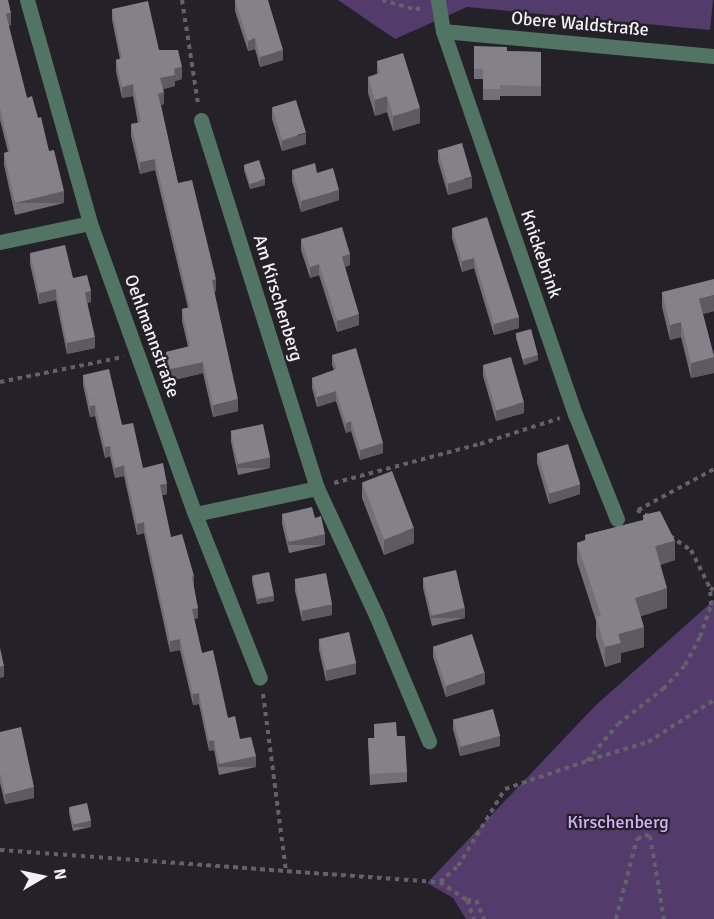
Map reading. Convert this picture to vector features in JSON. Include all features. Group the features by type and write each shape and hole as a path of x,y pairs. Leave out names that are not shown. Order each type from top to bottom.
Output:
{"street":[{"name":"Oehlmannstraße","path":"27,0 90,223 195,514 261,678"},
{"name":"Knickebrink","path":"431,3 443,31 575,414 617,519"},
{"name":"Obere Waldstraße","path":"443,31 714,56"},
{"name":"Am Kirschenberg","path":"201,120 317,488 376,615 429,741"},
{"path":"0,242 90,223"},
{"path":"195,514 317,488"}],"path":[{"path":"182,0 201,120"},
{"path":"382,0 416,10 431,3"},
{"path":"0,382 138,353"},
{"path":"317,488 480,444 575,414"},
{"path":"617,519 714,469"},
{"path":"637,510 659,522"},
{"path":"587,761 618,724 663,689 685,665 700,637 711,604 712,589 690,550 664,529"},
{"path":"261,678 286,872"},
{"path":"440,882 458,866 505,789 648,742 714,700"},
{"path":"616,919 637,839 645,835 650,836 664,919"},
{"path":"0,850 440,882 466,900 474,919"},
{"path":"466,900 476,900 484,919"}],"green space":[{"path":"338,0 713,0 710,30 467,7 395,39"},
{"name":"Kirschenberg","path":"714,600 714,919 466,919 453,898 427,883 595,706"}],"building":[{"path":"0,0 8,0 11,13 6,14 27,98 32,96 38,118 41,117 49,151 54,150 64,191 15,203 4,153 10,151 0,108"},
{"path":"235,0 268,0 283,50 260,57 255,38 248,41"},
{"path":"148,1 159,50 178,50 182,67 174,69 175,75 160,78 164,92 158,94 178,183 192,180 216,279 212,281 238,399 213,405 203,362 170,369 166,352 190,346 182,309 190,307 155,159 140,162 131,124 141,122 133,84 122,87 116,60 122,58 112,9"},
{"path":"474,46 507,47 507,51 541,52 541,86 500,85 500,89 483,89 483,69 474,69"},
{"path":"403,53 420,108 393,116 387,96 375,100 368,77 380,73 377,61"},
{"path":"296,100 306,133 282,140 272,107"},
{"path":"462,143 472,177 448,184 438,150"},
{"path":"259,160 265,179 250,184 244,165"},
{"path":"315,163 317,173 333,168 339,190 301,201 292,170"},
{"path":"487,217 519,317 494,324 474,258 462,261 452,228"},
{"path":"342,227 350,254 342,257 359,314 337,321 319,264 310,267 301,239"},
{"path":"65,245 73,278 87,275 91,291 85,293 95,337 67,343 56,289 39,293 30,253"},
{"path":"714,279 714,295 699,299 714,357 691,363 681,322 670,325 662,292"},
{"path":"531,329 538,355 523,359 516,333"},
{"path":"356,348 383,443 360,450 351,421 346,423 336,391 317,397 312,378 337,369 332,355"},
{"path":"511,357 524,402 496,410 483,365"},
{"path":"109,369 122,425 133,423 143,468 163,463 167,484 160,485 171,537 182,534 194,576 192,577 198,608 192,609 202,653 213,650 228,718 235,716 240,739 251,737 256,756 219,764 214,740 209,741 199,693 193,694 180,639 170,641 144,522 137,524 124,465 115,468 110,446 105,447 95,405 90,406 83,375"},
{"path":"263,424 270,457 238,464 231,431"},
{"path":"568,444 580,484 550,494 537,453"},
{"path":"392,471 414,528 384,539 362,482"},
{"path":"312,507 315,518 321,516 325,534 289,542 282,514"},
{"path":"660,511 675,541 655,546 667,588 635,598 644,627 618,634 621,643 605,647 596,617 601,616 577,543 586,540 585,535 644,520 643,515"},
{"path":"456,570 465,608 432,616 423,578"},
{"path":"269,572 274,595 257,599 252,576"},
{"path":"326,573 332,604 301,611 295,579"},
{"path":"349,632 356,663 326,670 319,639"},
{"path":"472,634 485,673 446,686 433,647"},
{"path":"0,648 4,666 0,667"},
{"path":"493,709 500,736 461,747 453,720"},
{"path":"396,722 397,736 405,736 407,772 370,774 368,738 375,738 374,724"},
{"path":"21,727 34,787 5,794 0,773 0,732"},
{"path":"87,803 91,821 74,825 69,807"}]}
